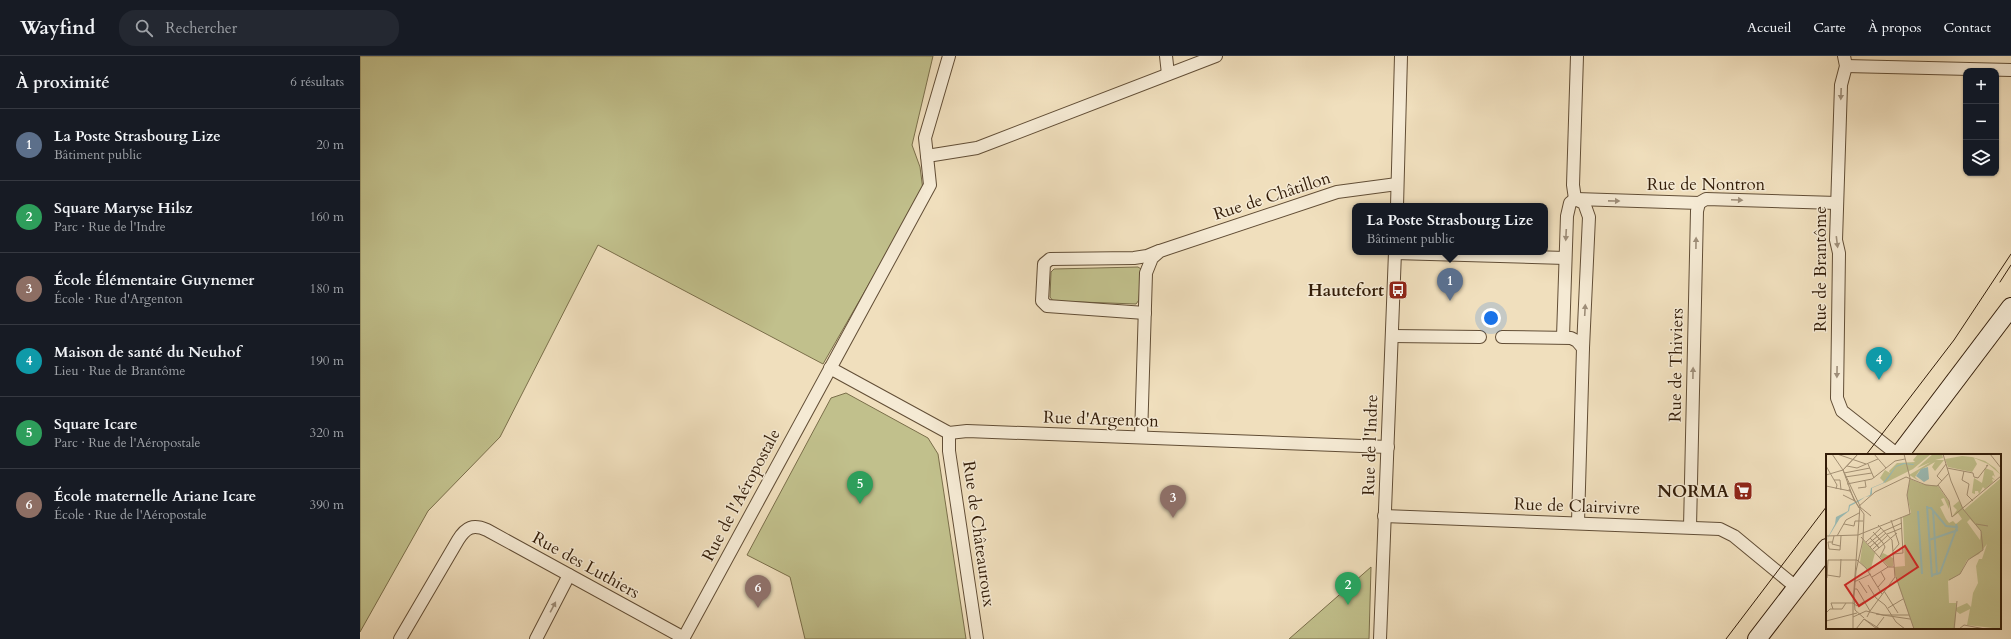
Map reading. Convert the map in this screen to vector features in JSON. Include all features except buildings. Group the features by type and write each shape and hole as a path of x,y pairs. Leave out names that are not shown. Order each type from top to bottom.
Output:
{"street":[{"name":"Rue de l'Aéropostale","path":"683,638 930,185 925,138 949,56"},
{"path":"1166,56 1168,74"},
{"path":"927,156 977,148 1216,56"},
{"path":"1396,203 1401,56"},
{"path":"1575,199 1573,185 1577,56"},
{"path":"1845,61 2011,70"},
{"name":"Rue de Brantôme","path":"1845,61 1841,86 1836,240 1839,253 1836,398 1842,411 1897,454"},
{"name":"Rue de Châtillon","path":"1145,313 1047,306 1042,301 1044,264 1050,259 1134,258 1147,256 1337,192 1397,184"},
{"path":"1563,337 1568,208 1570,203 1575,199"},
{"path":"1575,199 1584,203 1590,217 1583,348 1578,522"},
{"name":"Rue de Nontron","path":"1575,199 1699,203 1706,199 1837,203"},
{"name":"Rue de Thiviers","path":"1690,528 1697,211 1699,203"},
{"path":"1141,437 1146,273 1152,258 1160,251"},
{"name":"Rue de l'Indre","path":"1380,639 1395,255"},
{"path":"1480,255 1565,258"},
{"path":"1899,454 2011,307"},
{"path":"1392,336 1480,337"},
{"path":"1502,337 1563,337 1577,342 1583,348"},
{"path":"830,368 949,433"},
{"name":"Rue d'Argenton","path":"949,433 967,431 1388,447"},
{"name":"Rue de Châteauroux","path":"949,433 949,451 977,639"},
{"name":"Rue de Clairvivre","path":"1384,516 1578,522 1720,529 1727,531 1797,588"},
{"name":"Rue des Luthiers","path":"400,639 458,540 470,527 480,527 487,530 683,638"},
{"path":"1757,639 1826,549"},
{"path":"536,639 569,575"}],"shaded area":[{"path":"360,56 933,56 912,145 920,167 923,190 823,364 598,245 500,437 428,511 360,632"},
{"path":"1138,267 1141,269 1139,300 1136,304 1053,301 1050,297 1051,272 1054,269"},
{"path":"846,393 928,438 938,454 966,639 805,639 790,577 747,555 831,398"},
{"path":"1371,567 1369,639 1289,639"}],"tram line":[{"path":"1867,454 1954,340 2011,254"},
{"path":"2000,282 2011,265"},
{"path":"1726,639 1826,507"}],"place":[{"name":"Hautefort","path":"1398,290"},
{"name":"La Poste Strasbourg Lize","path":"1450,301"},
{"name":"Maison de santé du Neuhof","path":"1879,380"},
{"name":"NORMA","path":"1743,491"},
{"name":"Square Icare","path":"860,504"},
{"name":"École Élémentaire Guynemer","path":"1173,518"},
{"name":"Square Maryse Hilsz","path":"1348,605"},
{"name":"École maternelle Ariane Icare","path":"758,608"}]}
